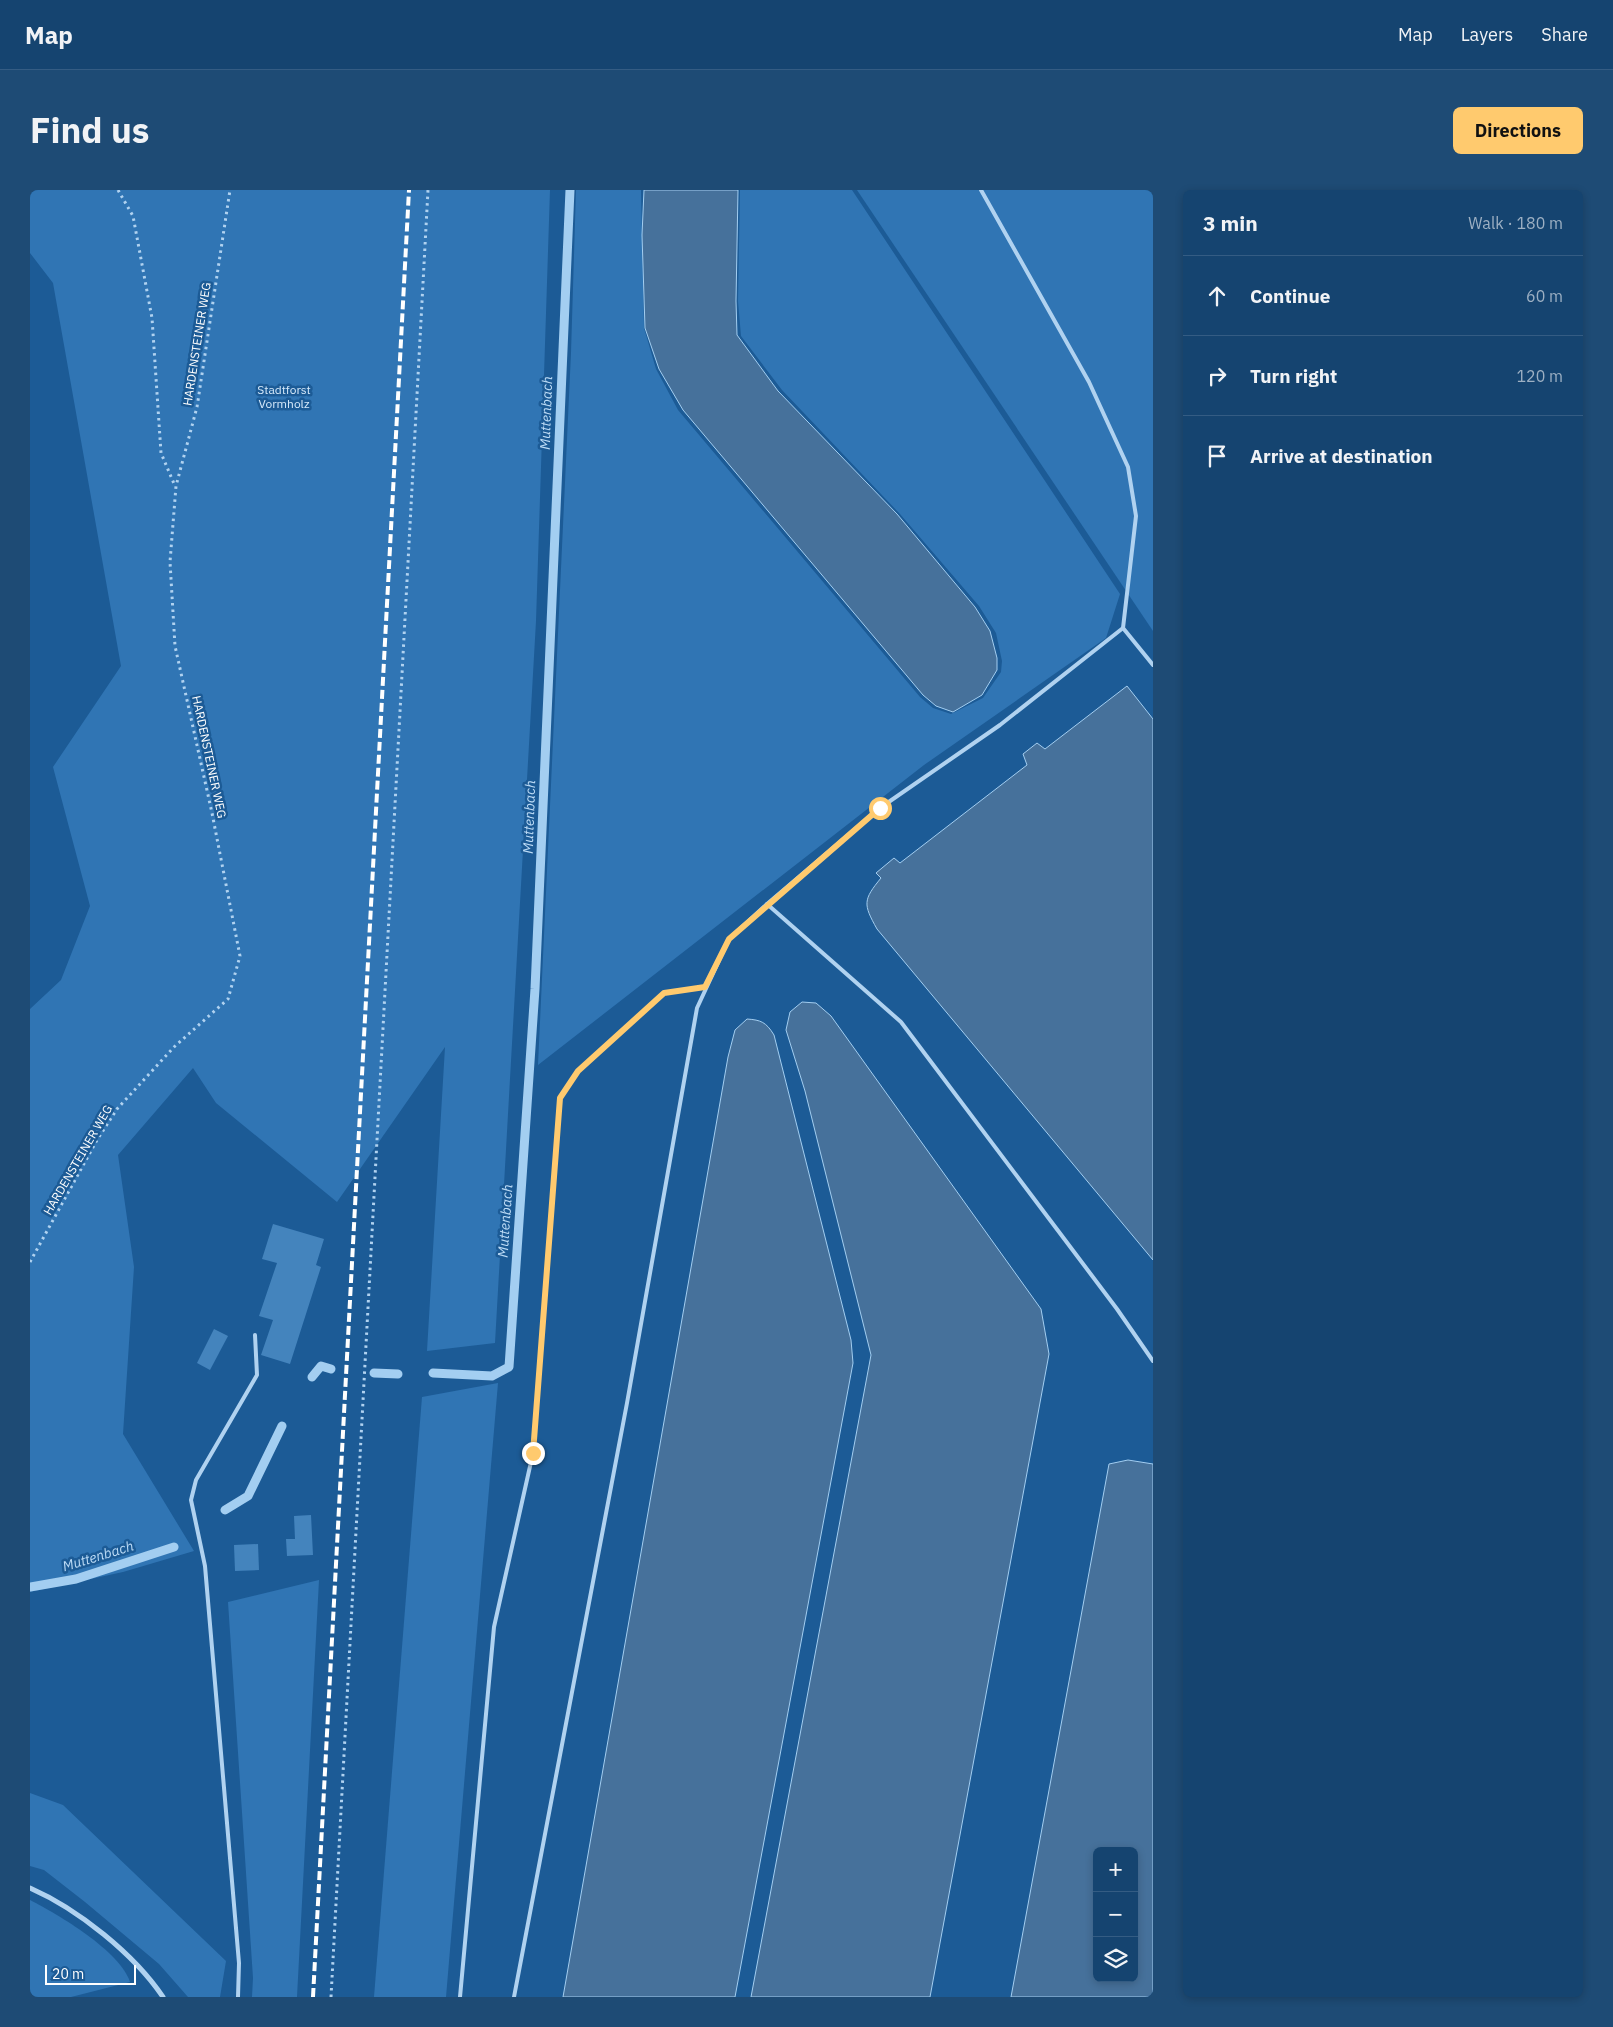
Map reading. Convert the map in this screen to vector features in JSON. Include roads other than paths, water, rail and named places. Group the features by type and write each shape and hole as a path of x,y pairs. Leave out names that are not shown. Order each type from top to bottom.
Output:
{"street":[{"path":"30,1888 62,1906 109,1940 136,1964 163,1997"}],"lane":[{"path":"981,190 1089,382 1128,467 1136,516 1124,628 1153,665"},
{"path":"514,1997 627,1403 697,1008 705,987 729,939 880,808 1000,726 1124,628"},
{"path":"768,904 901,1022 1117,1309 1153,1361"},
{"path":"460,1997 494,1627 533,1453 560,1098 578,1071 664,993 705,987"},
{"path":"238,1997 239,1963 206,1566 191,1500 196,1480 257,1375 255,1336"}],"waterway":[{"name":"Muttenbach","path":"433,1373 492,1376 509,1367 535,989 570,190"},
{"name":"Muttenbach","path":"312,1377 321,1366 331,1369"},
{"name":"Muttenbach","path":"374,1373 398,1374"},
{"name":"Muttenbach","path":"225,1510 248,1496 282,1426"},
{"name":"Muttenbach","path":"30,1587 76,1579 174,1547"}],"railway":[{"path":"313,1997 409,190"}],"park label":[{"name":"Stadtforst Vormholz","path":"284,397"}]}
